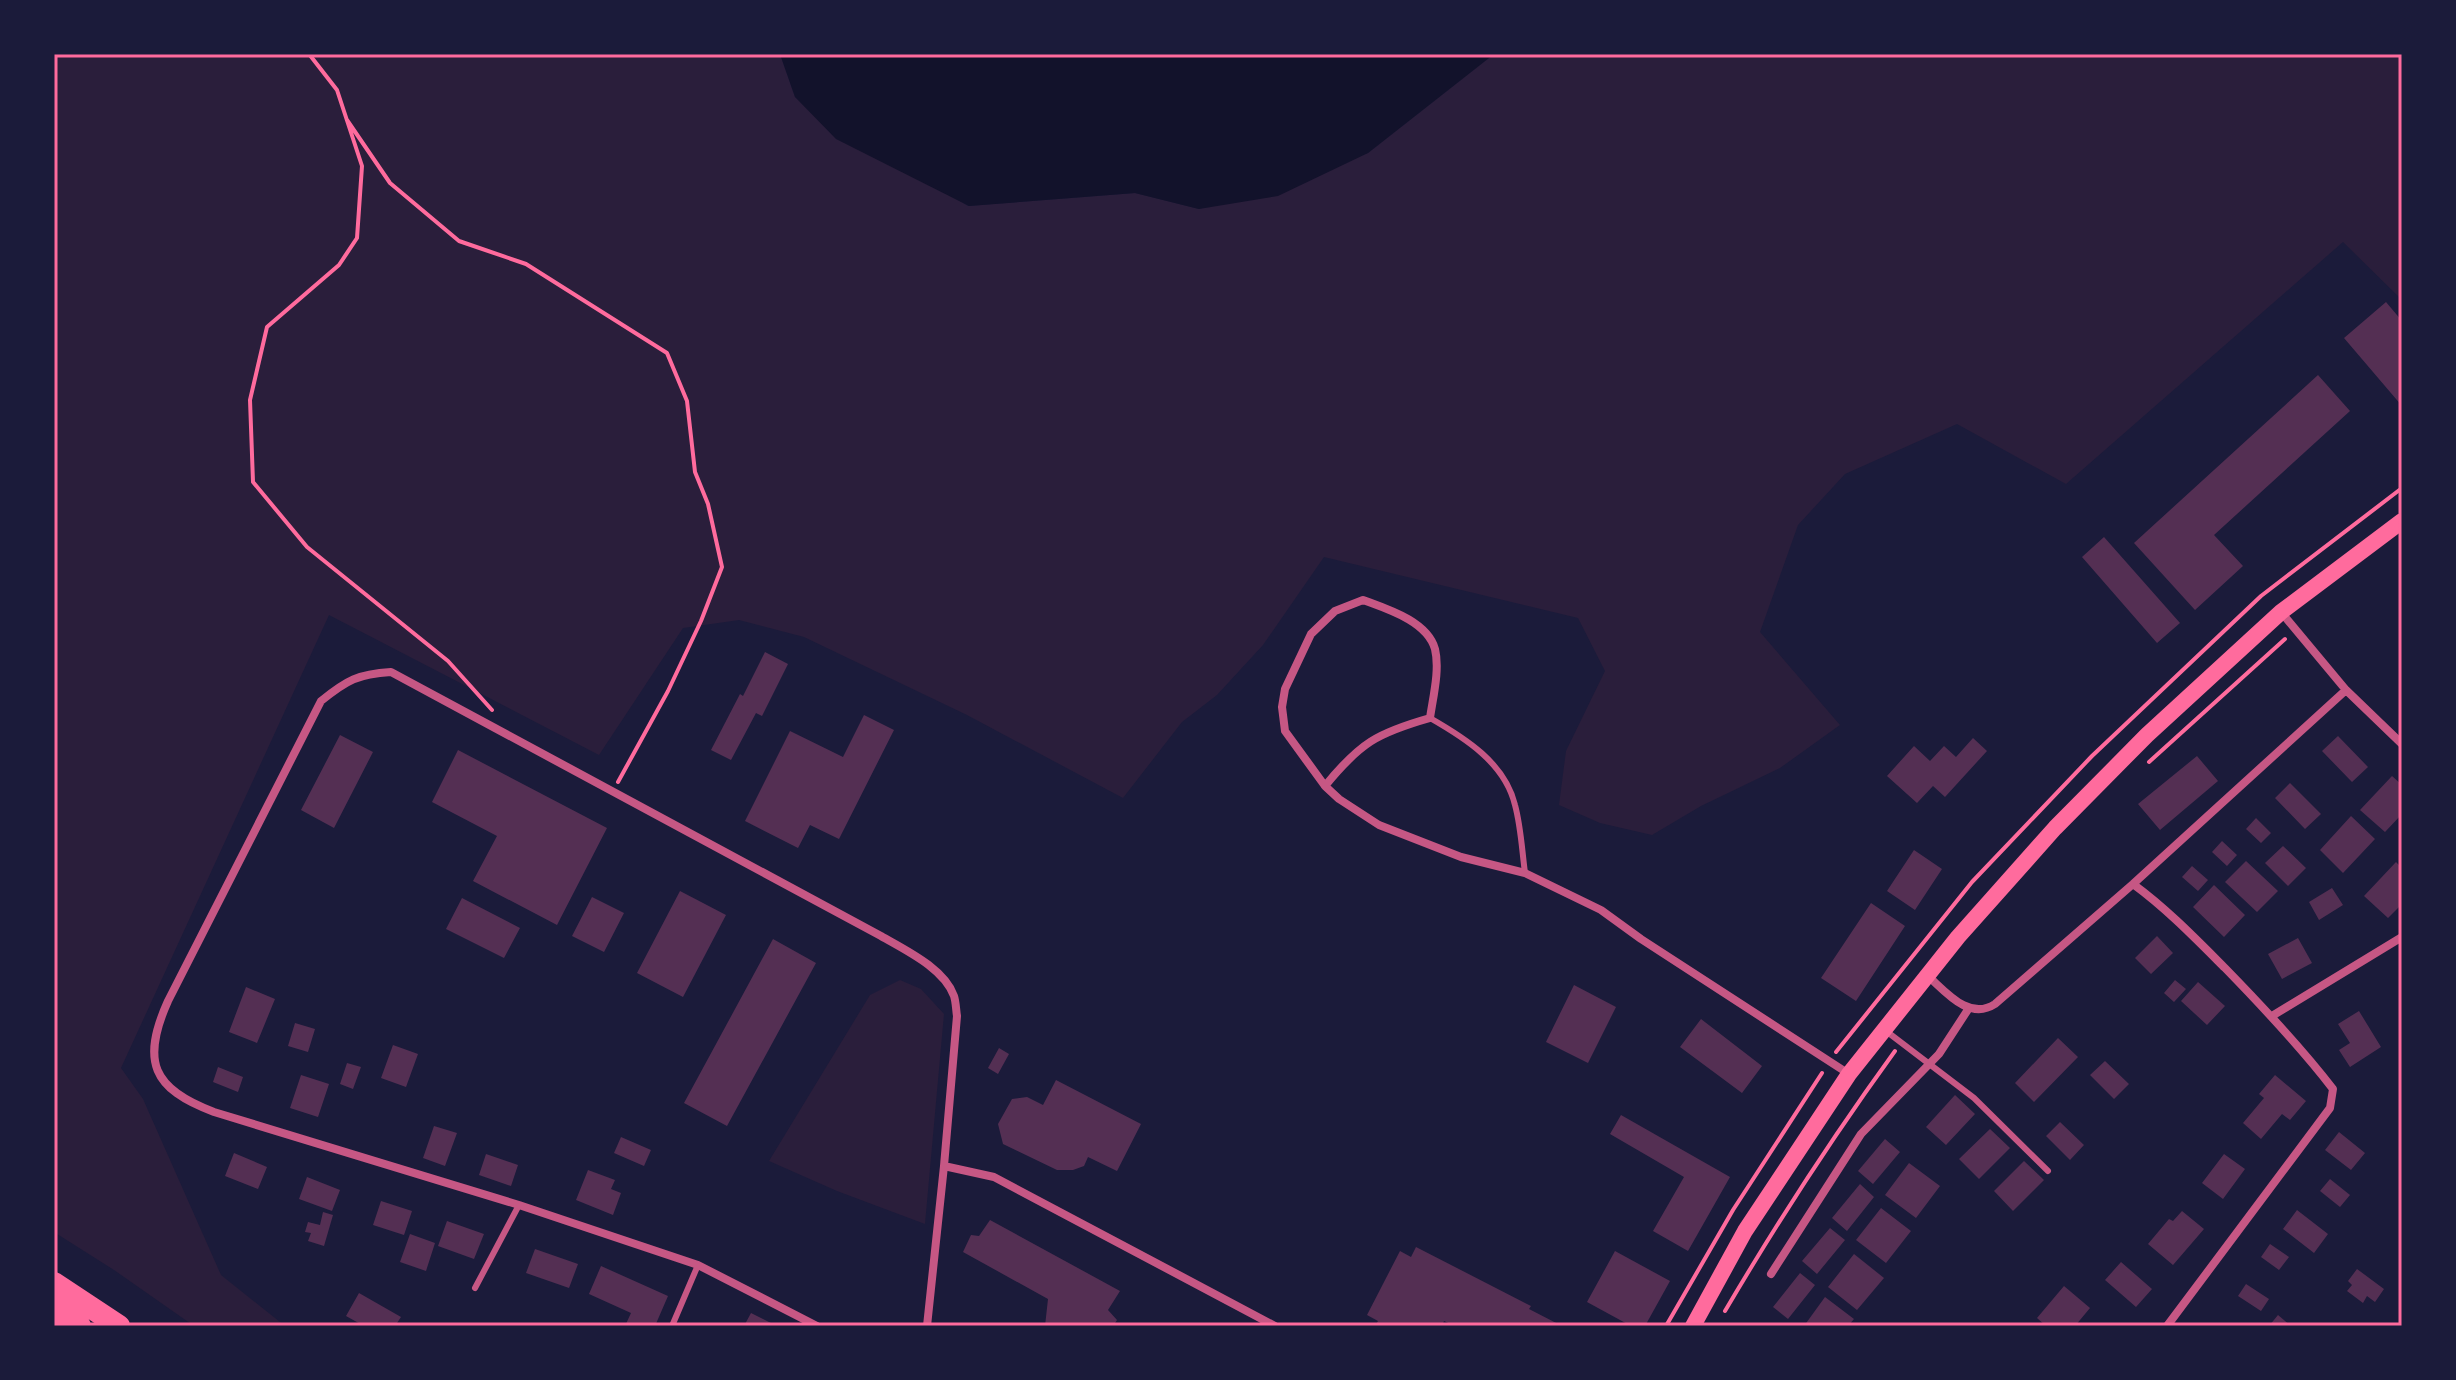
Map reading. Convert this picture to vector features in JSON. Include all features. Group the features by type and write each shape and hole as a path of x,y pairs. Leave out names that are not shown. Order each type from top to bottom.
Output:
{"highway":[{"path":"54,1283 119,1326"},
{"path":"54,1308 80,1326"}],"main road":[{"path":"1693,1326 1745,1231 1849,1074 1958,937 2094,787 2281,612 2402,521"}],"street":[{"path":"1325,786 1344,762 1366,743 1389,730 1430,718 1436,674 1435,647 1418,625 1363,600 1335,611 1311,634 1285,689 1282,707 1285,731 1325,786 1379,825 1461,857 1525,873 1601,910 1849,1074"},
{"path":"2281,612 2346,690 2402,744"},
{"path":"817,1326 698,1265 519,1205 195,1105 173,1092 158,1075 154,1051 156,1028 168,1001 321,701 344,683 363,674 391,672 881,936 909,952 946,982 954,997 957,1016 927,1326"},
{"path":"1927,976 1969,1008 1987,1009 1995,1004 2133,884 2346,690"},
{"path":"2133,884 2166,909 2272,1016 2333,1089 2330,1108 2167,1326"},
{"path":"2272,1016 2402,937"},
{"path":"1771,1274 1861,1134 1939,1054 1969,1008"},
{"path":"944,1166 994,1177 1275,1326"}],"lane":[{"path":"1430,718 1455,733 1498,769 1515,803 1525,873"},
{"path":"1883,1029 1974,1098 2048,1171"},
{"path":"475,1288 519,1205"},
{"path":"672,1326 698,1265"}],"path":[{"path":"309,54 337,90 362,166 357,238 339,265 267,327 250,400 253,482 307,547 448,661 495,712 499,731"},
{"path":"347,120 390,183 459,241 526,264 667,353 687,401 695,472 708,504 722,567 668,691 612,792"},
{"path":"2146,764 2296,629"},
{"path":"1723,1314 1774,1227 1900,1044"}],"shaded area":[{"path":"54,54 780,54 795,97 968,206 1135,193 1199,209 1368,153 1494,54 2402,54 2402,300 2343,242 2066,484 1957,424 1845,474 1798,525 1760,632 1840,725 1780,768 1701,806 1652,835 1600,823 1559,805 1566,751 1605,671 1578,618 1324,557 1263,645 1217,695 1182,722 1123,798 967,715 804,637 739,620 683,628 599,755 329,615 121,1068 143,1099 221,1275 285,1326 194,1326 54,1232"},
{"path":"780,54 1494,54 1368,153 1278,196 1199,209 1135,193 969,206 836,139 795,97"},
{"path":"900,980 921,989 944,1014 925,1224 769,1161 870,995"}],"building":[{"path":"2386,302 2402,321 2402,406 2344,338"},
{"path":"2318,375 2350,411 2214,535 2243,566 2195,610 2134,543"},
{"path":"2104,537 2180,623 2157,643 2082,557"},
{"path":"765,652 788,664 762,716 756,713 731,760 711,750"},
{"path":"864,715 894,730 839,839 810,825 798,848 745,821 790,731 843,757"},
{"path":"340,735 373,752 334,828 301,810"},
{"path":"2338,736 2368,767 2352,782 2322,751"},
{"path":"1973,738 1987,751 1945,797 1933,786 1917,803 1887,776 1914,746 1930,761 1944,746 1956,757"},
{"path":"458,750 607,828 557,925 473,881 497,836 432,802"},
{"path":"2197,756 2218,781 2160,830 2138,804"},
{"path":"2392,776 2402,785 2402,814 2385,832 2360,810"},
{"path":"2290,783 2321,814 2305,829 2275,798"},
{"path":"2351,816 2375,839 2343,873 2320,850"},
{"path":"2256,818 2271,833 2261,843 2246,829"},
{"path":"2222,841 2237,855 2227,866 2212,852"},
{"path":"2283,846 2306,868 2288,886 2265,863"},
{"path":"1914,850 1942,869 1915,910 1887,891"},
{"path":"2246,861 2278,891 2257,912 2225,882"},
{"path":"2396,862 2402,868 2402,904 2388,918 2364,896"},
{"path":"2192,866 2208,880 2198,891 2182,877"},
{"path":"2214,885 2245,915 2224,937 2193,907"},
{"path":"2332,888 2343,905 2319,920 2309,902"},
{"path":"680,891 726,915 683,997 637,973"},
{"path":"592,897 624,913 604,952 572,936"},
{"path":"462,898 520,928 504,958 446,929"},
{"path":"1871,903 1905,926 1856,1001 1821,978"},
{"path":"2157,936 2173,953 2151,974 2135,958"},
{"path":"2298,938 2312,963 2282,979 2268,954"},
{"path":"773,939 816,963 727,1126 684,1103"},
{"path":"2175,980 2186,989 2174,1002 2164,993"},
{"path":"2198,982 2225,1006 2207,1025 2181,1001"},
{"path":"1574,985 1616,1007 1588,1063 1546,1042"},
{"path":"246,987 275,999 257,1043 229,1032"},
{"path":"2359,1011 2381,1047 2350,1067 2339,1050 2350,1043 2338,1024"},
{"path":"1701,1019 1762,1066 1742,1093 1680,1047"},
{"path":"295,1023 315,1029 308,1052 288,1046"},
{"path":"2058,1038 2078,1057 2034,1102 2015,1083"},
{"path":"393,1045 418,1054 406,1087 381,1078"},
{"path":"999,1048 1009,1054 998,1074 988,1068"},
{"path":"2105,1061 2129,1084 2114,1099 2090,1075"},
{"path":"347,1063 361,1067 353,1089 340,1084"},
{"path":"218,1067 243,1077 238,1092 213,1082"},
{"path":"301,1075 329,1084 318,1117 290,1108"},
{"path":"2275,1075 2306,1101 2290,1120 2282,1114 2261,1139 2243,1123 2264,1098 2259,1094"},
{"path":"1056,1080 1141,1124 1117,1171 1088,1157 1084,1166 1057,1170 1003,1144 998,1124 1012,1099 1027,1097 1043,1105"},
{"path":"1955,1095 1975,1114 1946,1145 1926,1127"},
{"path":"1621,1115 1730,1177 1688,1251 1653,1231 1684,1177 1610,1134"},
{"path":"2060,1122 2084,1145 2070,1160 2046,1136"},
{"path":"434,1126 457,1133 445,1166 423,1158"},
{"path":"1990,1129 2010,1148 1979,1179 1959,1159"},
{"path":"2339,1132 2365,1153 2351,1170 2325,1150"},
{"path":"621,1137 651,1150 644,1166 614,1153"},
{"path":"1885,1139 1900,1152 1873,1184 1858,1171"},
{"path":"234,1153 267,1167 258,1189 225,1176"},
{"path":"486,1154 518,1165 511,1186 479,1175"},
{"path":"2224,1154 2245,1169 2223,1199 2202,1183"},
{"path":"2024,1161 2044,1180 2013,1211 1994,1191"},
{"path":"1909,1163 1940,1186 1916,1218 1885,1195"},
{"path":"588,1170 615,1180 611,1189 621,1193 613,1215 576,1200"},
{"path":"307,1177 340,1190 332,1211 299,1199"},
{"path":"2330,1179 2350,1195 2340,1207 2320,1191"},
{"path":"1860,1184 1874,1197 1847,1231 1832,1218"},
{"path":"381,1201 412,1211 404,1235 373,1225"},
{"path":"1881,1208 1911,1231 1886,1263 1856,1240"},
{"path":"2297,1210 2328,1234 2314,1253 2283,1229"},
{"path":"2182,1211 2204,1229 2173,1265 2148,1244 2169,1219 2173,1221"},
{"path":"323,1212 333,1215 324,1246 308,1241 311,1233 305,1232 308,1222 320,1225"},
{"path":"990,1220 1120,1291 1108,1310 1117,1320 1113,1326 1045,1326 1048,1299 963,1252 971,1235 979,1236"},
{"path":"447,1221 484,1234 474,1259 438,1246"},
{"path":"1830,1228 1845,1240 1817,1274 1802,1261"},
{"path":"410,1234 435,1243 426,1271 400,1262"},
{"path":"2270,1244 2289,1257 2279,1270 2261,1257"},
{"path":"1416,1247 1531,1306 1529,1309 1562,1326 1455,1326 1444,1321 1442,1326 1375,1326 1378,1321 1367,1315 1400,1251 1411,1257"},
{"path":"535,1249 578,1264 569,1288 526,1273"},
{"path":"1615,1251 1670,1281 1645,1326 1631,1326 1587,1302"},
{"path":"1854,1254 1884,1278 1857,1310 1828,1287"},
{"path":"2121,1262 2152,1289 2136,1307 2105,1280"},
{"path":"601,1266 668,1296 655,1326 625,1326 631,1313 589,1294"},
{"path":"2357,1269 2384,1289 2375,1302 2367,1296 2363,1303 2347,1291 2352,1285 2348,1281"},
{"path":"1800,1273 1815,1285 1788,1319 1773,1307"},
{"path":"2246,1284 2269,1299 2261,1311 2238,1296"},
{"path":"2064,1286 2090,1308 2075,1326 2046,1326 2037,1318"},
{"path":"359,1293 401,1317 395,1326 364,1326 346,1316"},
{"path":"1825,1297 1854,1319 1848,1326 1804,1326"},
{"path":"751,1313 777,1326 744,1326"},
{"path":"2278,1315 2291,1326 2269,1326"}]}
